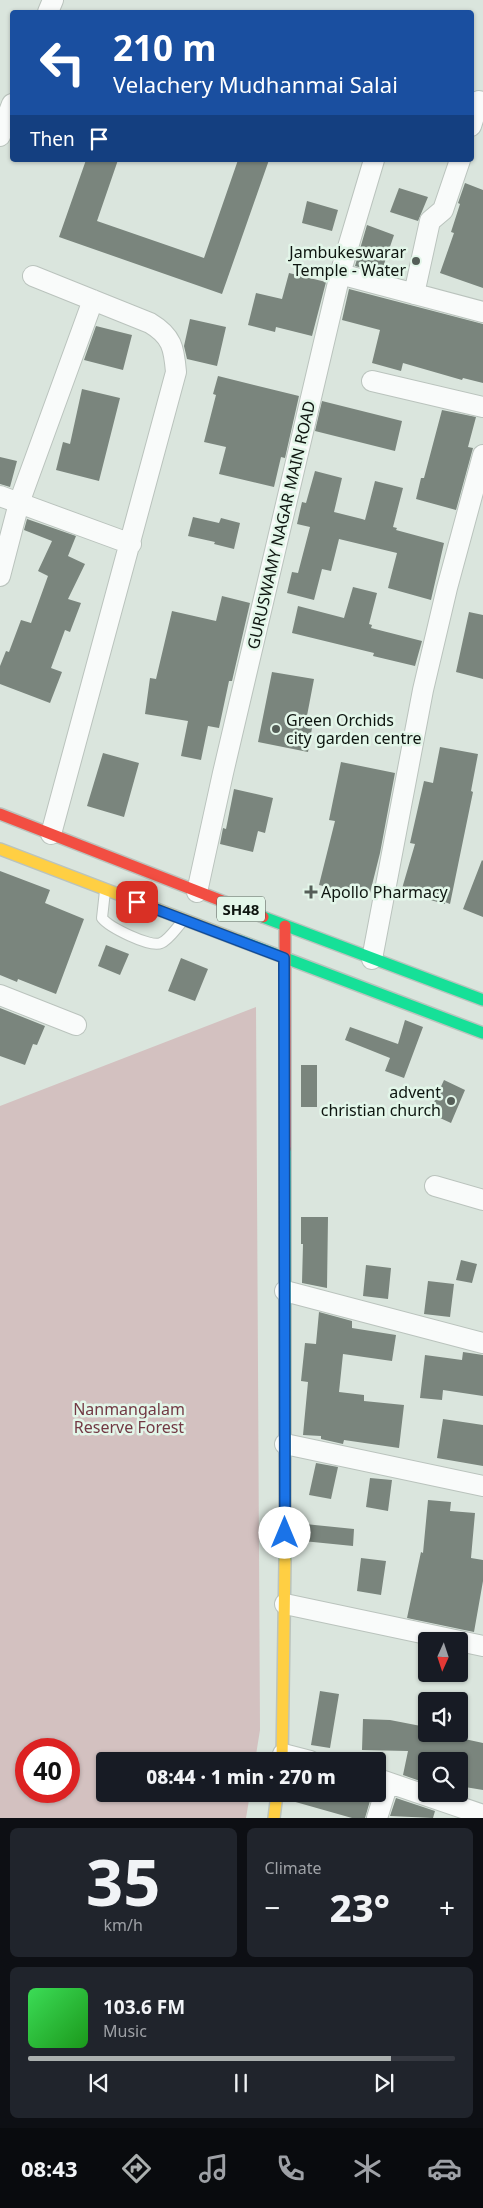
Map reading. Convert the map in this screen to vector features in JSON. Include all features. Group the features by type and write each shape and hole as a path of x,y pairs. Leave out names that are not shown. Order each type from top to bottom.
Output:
{"main road":[{"name":"SH48","path":"0,814 285,926 483,1000"},
{"name":"SH48","path":"0,849 483,1033"},
{"path":"283,1752 285,1604 285,926"},
{"path":"274,1818 276,1802"}],"street":[{"path":"474,117 479,101"},
{"path":"0,136 10,109"},
{"name":"GURUSWAMY NAGAR MAIN ROAD","path":"197,892 340,274 373,162"},
{"path":"414,294 430,220 443,210 459,162"},
{"path":"340,274 483,312"},
{"path":"32,276 150,323 162,330 170,341 174,353 176,372 51,834"},
{"path":"0,576 19,503 93,300"},
{"path":"372,381 483,407"},
{"path":"372,959 423,690 447,588 483,455"},
{"path":"0,496 131,544"},
{"path":"0,995 76,1025"},
{"path":"435,1186 483,1200"},
{"path":"284,1291 483,1343"},
{"path":"285,1444 483,1486"},
{"path":"285,1604 483,1646"},
{"path":"386,1782 455,1812 483,1815"},
{"path":"377,1818 380,1802"}],"lane":[{"path":"106,890 102,918 108,926 151,944 162,943 184,920"}],"green space":[{"name":"Nanmangalam Reserve Forest","path":"256,1007 260,1730 256,1752 96,1752 96,1802 249,1802 246,1818 0,1818 0,1106"}],"building":[{"path":"85,162 117,162 97,221 204,258 237,162 268,162 222,294 59,237"},
{"path":"465,183 483,190 483,288 440,273 454,233 451,232"},
{"path":"399,188 428,197 418,221 390,212"},
{"path":"307,201 338,210 332,231 302,223"},
{"path":"367,225 394,235 381,273 355,266"},
{"path":"289,273 326,282 312,336 276,327 275,332 248,325 256,293 282,299"},
{"path":"349,289 483,324 483,383 463,378 462,380 403,363 401,371 372,363 380,330 342,320"},
{"path":"190,319 226,327 217,366 187,359 184,346"},
{"path":"96,326 132,335 123,370 84,360"},
{"path":"218,376 299,396 285,458 281,457 274,487 219,474 226,447 204,442 216,395 213,394"},
{"path":"82,389 120,398 99,481 56,470 63,442 70,444"},
{"path":"322,401 402,421 395,451 315,431"},
{"path":"442,410 476,417 468,447 473,448 456,510 416,499 421,478 424,478"},
{"path":"0,457 17,461 10,487 0,484"},
{"path":"315,471 342,478 334,512 365,520 375,481 403,488 393,527 397,528 396,530 444,543 431,600 388,588 397,553 339,539 331,571 322,569 314,600 287,593 292,572 298,573 310,527 297,524 302,502 306,503"},
{"path":"193,517 219,523 221,518 240,523 234,549 214,544 215,542 188,536"},
{"path":"27,519 76,536 68,556 85,564 68,599 81,603 70,632 65,630 51,668 62,672 50,703 0,684 0,666 6,651 9,652 21,620 31,623 48,576 38,571 52,541 24,530"},
{"path":"353,587 377,593 369,624 372,625 371,628 422,641 415,666 373,656 374,653 292,633 298,606 344,618"},
{"path":"222,596 250,603 232,681 229,681 219,728 208,726 201,760 181,756 188,721 145,714 150,678 156,679 172,611 216,621"},
{"path":"469,612 483,615 483,679 456,672"},
{"path":"272,672 314,679 306,721 313,722 308,752 258,742"},
{"path":"440,747 478,754 471,791 473,792 450,904 401,892 415,844 410,843 424,781 433,783"},
{"path":"103,753 139,763 124,817 87,806"},
{"path":"341,762 395,773 380,853 369,897 319,885 335,821 329,820"},
{"path":"234,789 273,798 265,833 258,831 253,852 220,844 223,828 226,829"},
{"path":"483,861 483,917 463,909"},
{"path":"0,871 50,890 45,903 84,919 56,994 18,979 17,982 0,975"},
{"path":"106,945 129,954 120,975 98,966"},
{"path":"181,958 208,969 195,1001 168,991"},
{"path":"0,1008 45,1026 37,1045 33,1044 25,1065 0,1056"},
{"path":"405,1020 423,1027 404,1078 385,1071 390,1058 345,1040 350,1027 398,1044"},
{"path":"301,1065 317,1065 317,1107 301,1107"},
{"path":"444,1080 465,1090 451,1123 429,1113"},
{"path":"301,1217 328,1217 327,1288 302,1283 303,1244 301,1244"},
{"path":"461,1260 477,1264 472,1283 456,1280"},
{"path":"366,1265 391,1268 388,1299 363,1296"},
{"path":"428,1281 454,1284 450,1317 424,1314"},
{"path":"319,1312 352,1321 352,1328 396,1335 392,1361 343,1354 339,1392 364,1395 364,1401 404,1405 399,1448 344,1440 343,1444 321,1439 321,1436 303,1435 308,1382 301,1381 305,1343 316,1344"},
{"path":"463,1352 483,1355 483,1396 443,1390 442,1400 420,1398 425,1355 462,1360"},
{"path":"443,1419 483,1425 483,1466 437,1458"},
{"path":"316,1463 338,1467 331,1499 309,1495"},
{"path":"370,1478 392,1480 388,1511 366,1507"},
{"path":"428,1500 451,1502 450,1511 475,1513 471,1558 483,1560 483,1581 474,1632 407,1618 421,1552 423,1553"},
{"path":"305,1524 354,1529 353,1546 303,1541"},
{"path":"361,1558 386,1561 381,1595 357,1591"},
{"path":"320,1691 339,1694 330,1748 311,1745"},
{"path":"363,1719 390,1720 418,1725 418,1742 468,1742 468,1740 483,1743 483,1790 468,1788 468,1752 418,1752 418,1780 403,1775 408,1751 362,1750"},
{"path":"396,1798 435,1811 433,1818 390,1816"},
{"path":"296,1802 370,1802 365,1818 352,1818"}],"traffic: fast":[{"path":"263,917 483,1000"},
{"path":"238,940 483,1033"},
{"path":"285,1149 285,1559"}],"traffic: slow":[{"path":"0,849 238,940"},
{"path":"282,1752 285,1559"},
{"path":"274,1818 276,1802"}],"traffic: jam":[{"path":"0,814 263,917"},
{"path":"285,926 285,1149"}],"place":[{"name":"Jambukeswarar Temple - Water","path":"416,261"},
{"name":"Green Orchids city garden centre","path":"276,729"},
{"name":"Apollo Pharmacy","path":"311,892"},
{"name":"advent christian church","path":"451,1101"}],"route":[{"path":"137,902 284,958 285,1533"}]}
